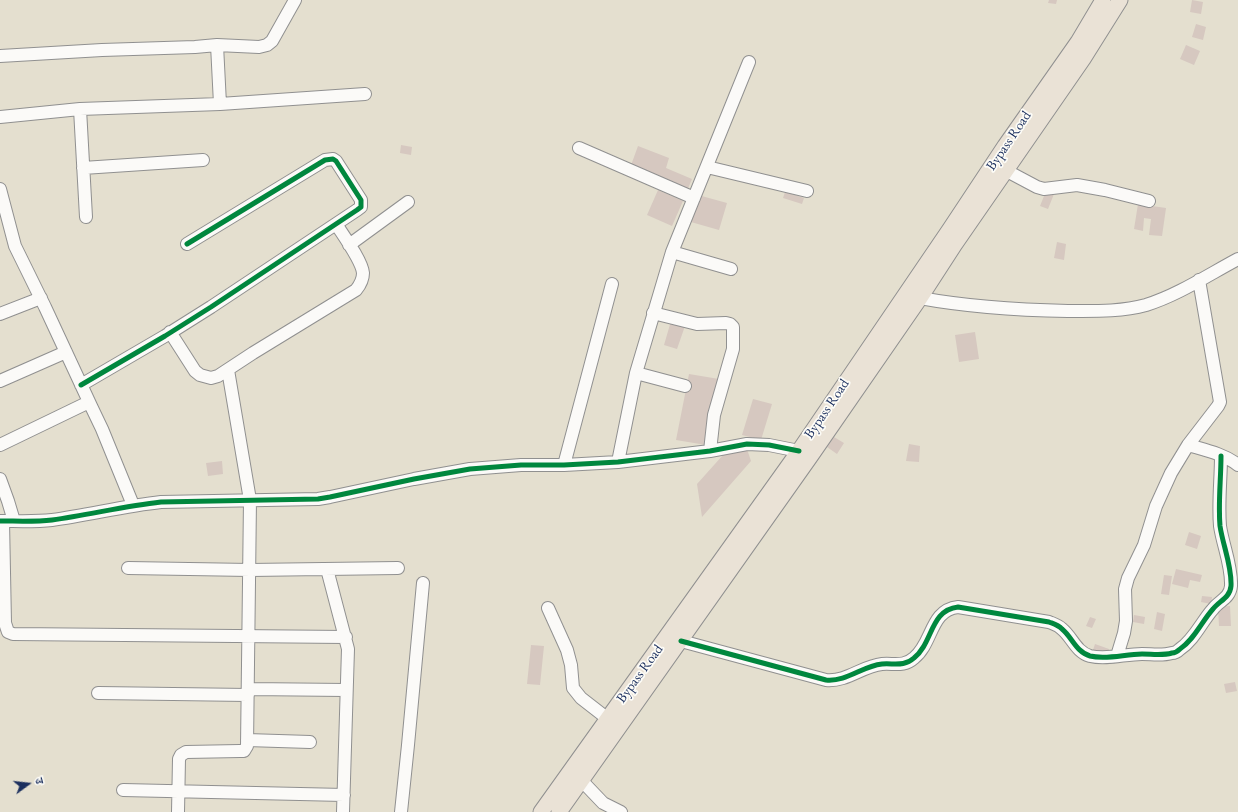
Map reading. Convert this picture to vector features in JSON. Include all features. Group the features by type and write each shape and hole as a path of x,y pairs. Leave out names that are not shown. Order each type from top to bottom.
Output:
{"main road":[{"name":"Bypass Road","path":"541,812 798,451 1005,146 1078,42 1103,0"},
{"name":"Bypass Road","path":"559,812 750,544 920,298 1005,170 1083,59 1120,0"}],"street":[{"path":"0,56 102,50 174,49 217,45 259,47 267,45 272,41 295,0"},
{"path":"217,45 220,104"},
{"path":"618,462 636,373 672,252 749,62"},
{"path":"0,117 80,109 220,104 365,94"},
{"path":"80,109 86,217"},
{"path":"579,148 694,198"},
{"path":"81,385 211,307 357,210 361,207 362,203 336,161 328,159 317,164 186,244"},
{"path":"83,168 203,160"},
{"path":"707,167 807,191"},
{"path":"1005,170 1037,187 1044,189 1077,185 1149,201"},
{"path":"0,189 15,246 102,429 133,505"},
{"path":"349,245 408,202"},
{"path":"170,332 194,371 200,375 211,378 228,370 356,290 361,285 362,266 336,224"},
{"path":"672,252 731,268"},
{"path":"920,298 966,306 1049,311 1126,309 1162,299 1238,259"},
{"path":"1117,656 1126,621 1125,590 1128,578 1144,545 1156,506 1171,473 1188,445 1220,402 1199,280"},
{"path":"564,465 612,284"},
{"path":"0,314 41,298"},
{"path":"653,313 697,324 726,323 733,327 733,349 714,415 710,451"},
{"path":"0,381 66,352"},
{"path":"178,812 179,759 183,753 244,751 247,746 250,500 228,370"},
{"path":"636,373 685,386"},
{"path":"0,445 89,402"},
{"path":"5,521 52,520 133,505 161,502 330,498 414,479 470,469 521,465 564,465 618,462 710,451 747,444 769,445 798,451"},
{"path":"1188,445 1232,460 1238,466"},
{"path":"681,641 826,680 835,681 873,666 882,664 905,664 915,658 926,644 939,617 944,611 950,608 958,607 1049,622 1064,630 1075,645 1089,656 1101,657 1141,654 1159,655 1173,653 1181,649 1189,641 1211,610 1229,594 1231,586 1229,566 1220,527 1222,456"},
{"path":"0,479 8,501 5,521 5,623 8,632 19,635 346,637"},
{"path":"128,568 250,570 398,568"},
{"path":"327,570 348,649 344,812"},
{"path":"401,812 423,584"},
{"path":"548,608 567,650 571,665 573,688 581,698 608,719"},
{"path":"98,693 346,690"},
{"path":"247,740 310,742"},
{"path":"582,780 603,803 621,812"},
{"path":"123,790 344,795"}],"building":[{"path":"1049,0 1057,0 1056,4 1048,3"},
{"path":"1192,0 1203,2 1201,14 1190,12"},
{"path":"1196,24 1206,27 1203,40 1192,37"},
{"path":"1186,45 1200,51 1194,65 1180,59"},
{"path":"401,145 412,147 411,155 400,153"},
{"path":"638,146 669,158 666,168 692,179 687,191 630,168"},
{"path":"658,190 683,201 672,226 647,215"},
{"path":"1046,191 1054,194 1048,209 1040,206"},
{"path":"785,192 804,198 802,204 783,198"},
{"path":"698,195 727,203 719,230 691,222"},
{"path":"1138,204 1166,208 1162,236 1149,235 1151,219 1144,218 1143,231 1134,229"},
{"path":"1057,242 1066,244 1064,260 1054,258"},
{"path":"671,321 685,326 677,349 664,345"},
{"path":"975,332 979,359 959,362 955,335"},
{"path":"689,374 719,379 706,445 676,440"},
{"path":"753,399 772,404 761,440 742,435"},
{"path":"834,437 844,443 837,454 827,447"},
{"path":"909,444 920,446 919,462 906,461"},
{"path":"747,449 751,461 702,517 697,484 723,455"},
{"path":"222,461 223,474 208,476 206,463"},
{"path":"1189,532 1201,536 1197,549 1185,545"},
{"path":"1176,569 1202,575 1200,582 1190,580 1188,588 1172,584"},
{"path":"1164,575 1172,576 1169,595 1161,594"},
{"path":"1202,596 1212,597 1211,604 1201,602"},
{"path":"1230,606 1231,626 1219,626 1218,607"},
{"path":"1157,612 1165,614 1162,631 1154,629"},
{"path":"1134,615 1145,617 1144,624 1133,622"},
{"path":"1090,617 1096,619 1092,628 1086,626"},
{"path":"1095,644 1109,649 1107,655 1093,650"},
{"path":"531,645 544,646 540,685 527,684"},
{"path":"1235,682 1237,691 1226,693 1224,684"}],"cycle path":[{"path":"81,385 165,336 211,307 357,210 361,207 361,200 336,161 333,159 325,160 187,244"},
{"path":"0,521 52,520 161,502 318,499 470,469 521,465 564,465 618,462 710,451 747,444 769,445 799,451"},
{"path":"681,641 826,680 834,680 841,679 875,665 903,664 910,661 920,652 937,620 942,614 949,609 958,607 1049,622 1066,632 1078,648 1090,656 1109,657 1136,654 1174,653 1190,641 1215,606 1229,594 1231,586 1229,564 1219,517 1221,456"}]}
